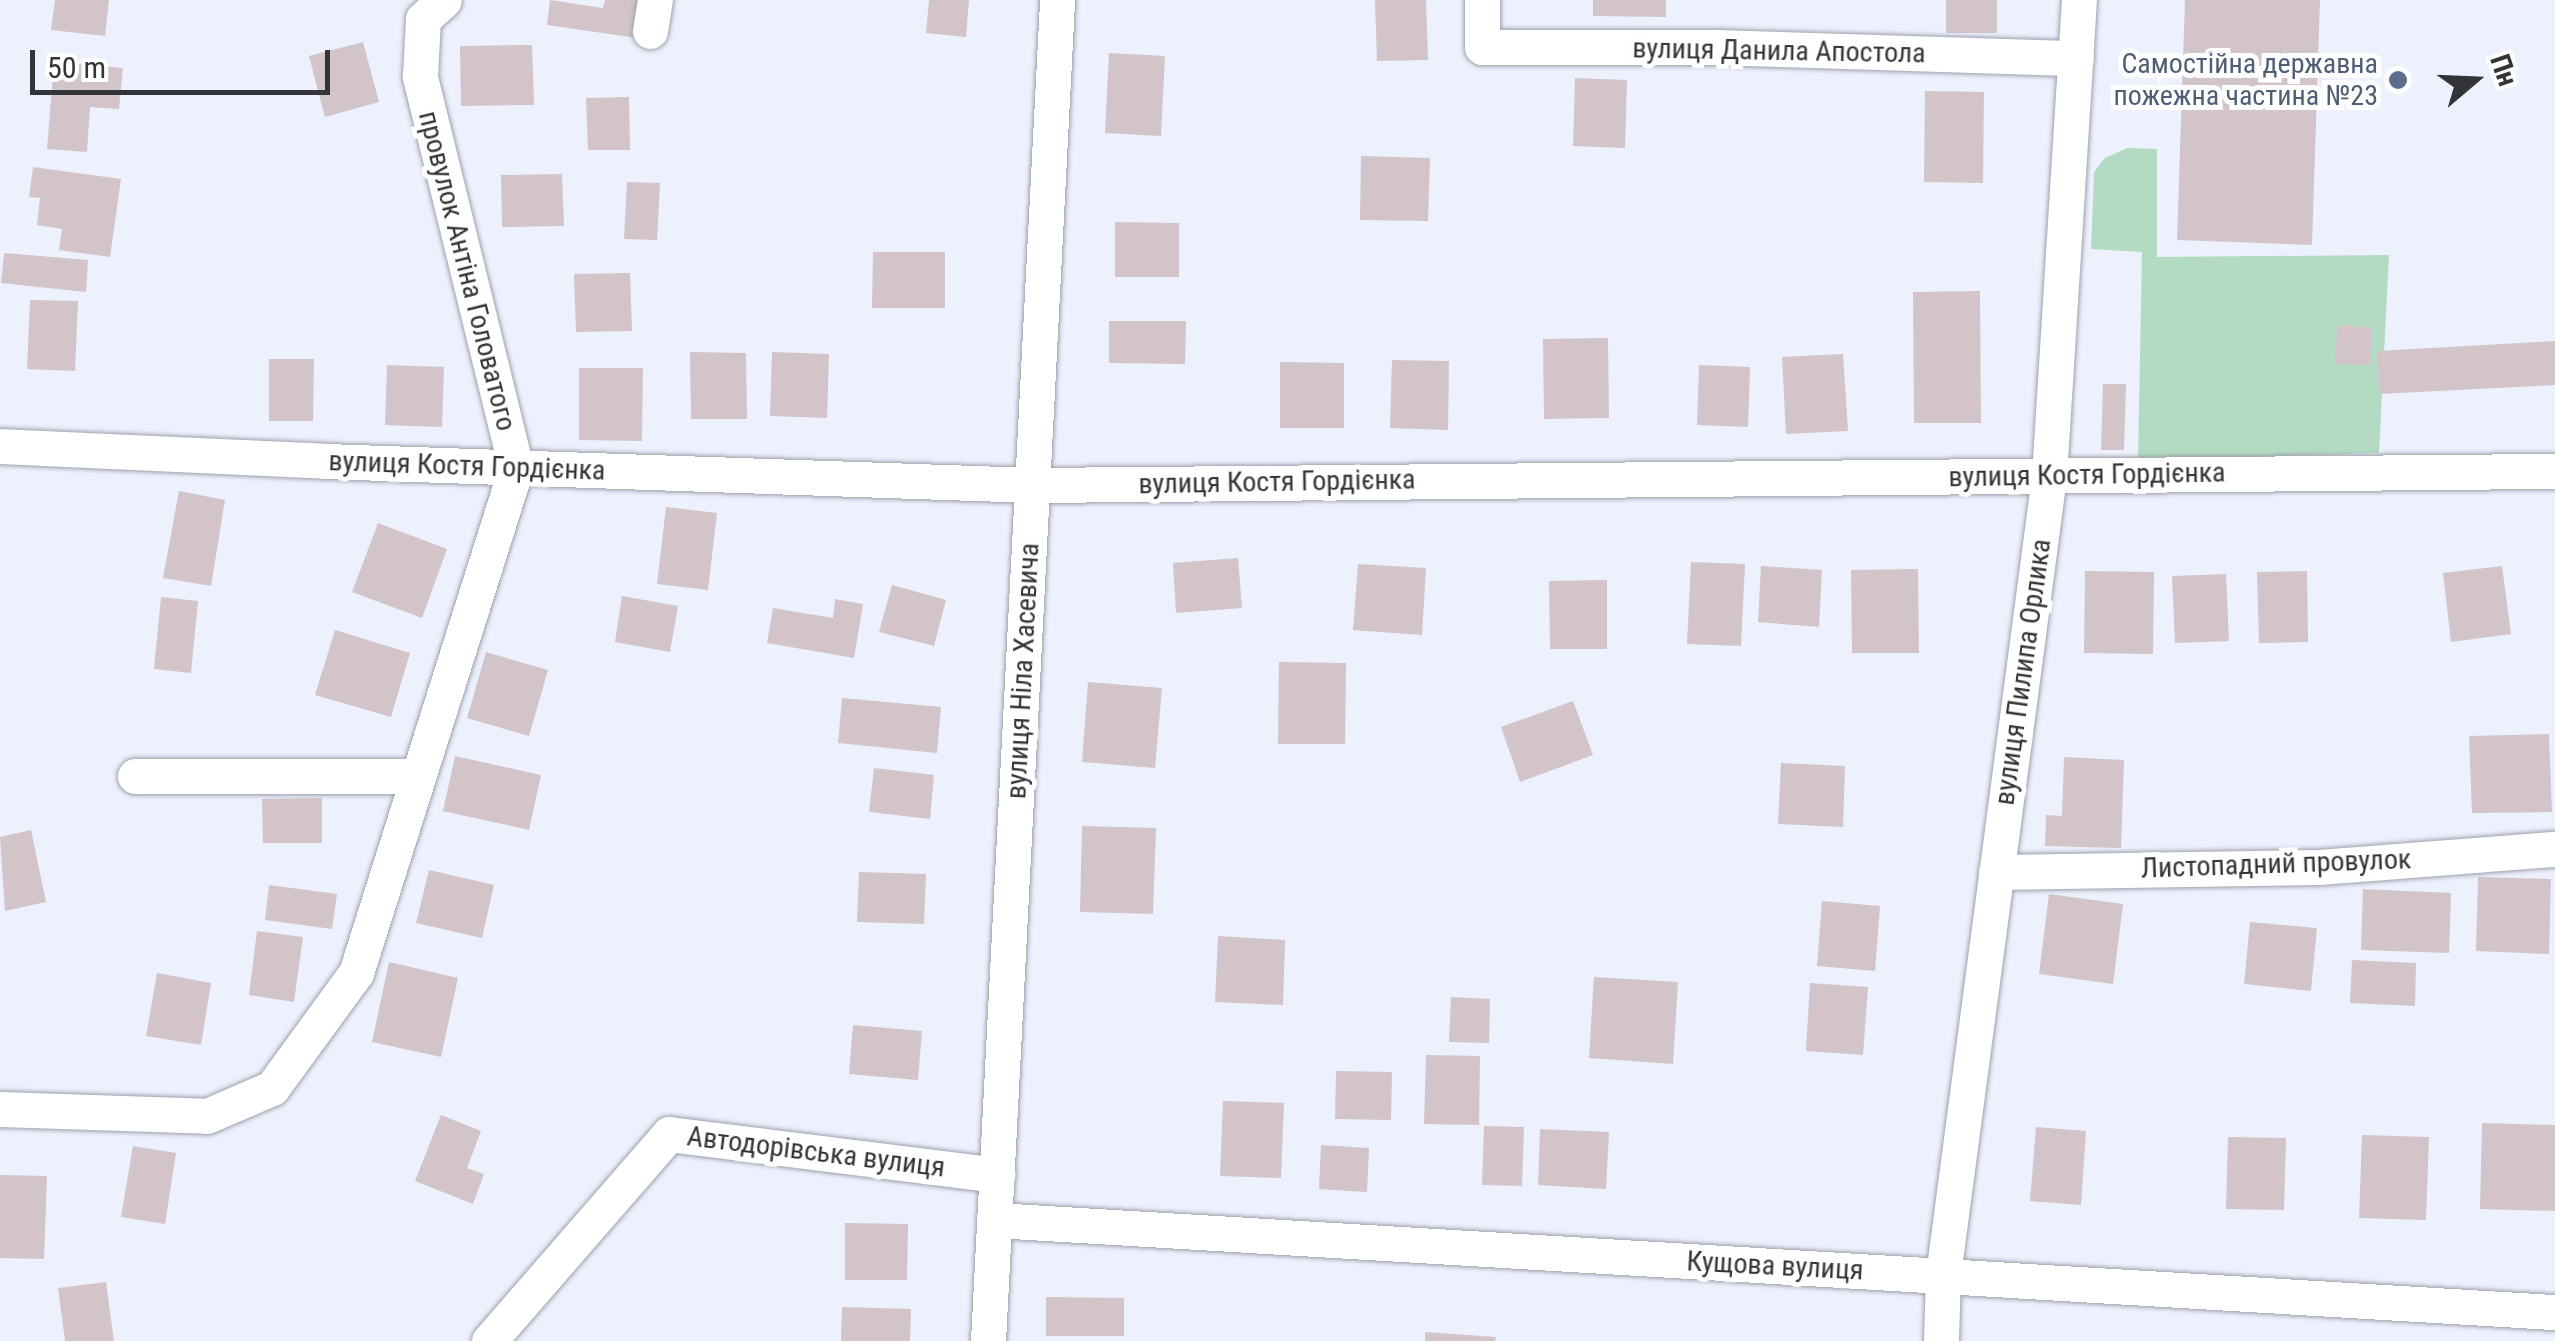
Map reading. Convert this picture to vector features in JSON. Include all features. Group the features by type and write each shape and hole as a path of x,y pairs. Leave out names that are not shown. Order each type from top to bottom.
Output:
{"street":[{"name":"провулок Антіна Головатого","path":"0,1109 207,1116 272,1088 356,973 516,468 420,76 423,18 444,0"},
{"name":"вулиця Ніла Хасевича","path":"988,1341 1057,0"},
{"name":"вулиця Данила Апостола","path":"1482,0 1482,47 1717,48 2076,58"},
{"name":"вулиця Пилипа Орлика","path":"1941,1341 1943,1276 2049,476 2079,0"},
{"name":"вулиця Костя Гордієнка","path":"0,446 1032,484 2555,470"},
{"path":"135,776 418,776"},
{"name":"Листопадний провулок","path":"1996,872 2319,867 2555,849"},
{"name":"Автодорівська вулиця","path":"489,1341 669,1134 997,1175"},
{"name":"Кущова вулиця","path":"995,1220 1943,1276 2480,1324 2555,1312"}],"green space":[{"path":"2127,148 2157,149 2157,257 2389,255 2379,453 2138,460 2142,252 2091,249 2094,172 2105,158"}],"building":[{"path":"55,0 109,0 105,36 51,30"},
{"path":"550,0 603,8 605,0 642,0 637,38 547,25"},
{"path":"929,0 969,0 966,37 926,33"},
{"path":"1375,0 1426,0 1428,60 1377,61"},
{"path":"1593,0 1666,0 1666,17 1593,16"},
{"path":"1946,0 1997,0 1997,33 1946,33"},
{"path":"2185,0 2320,0 2312,245 2177,240"},
{"path":"363,42 379,102 325,117 309,56"},
{"path":"532,45 534,105 461,106 460,46"},
{"path":"1109,53 1165,56 1161,136 1105,133"},
{"path":"54,62 123,68 119,109 90,107 87,152 47,149"},
{"path":"1575,78 1627,80 1625,148 1573,146"},
{"path":"1925,91 1984,92 1983,183 1924,182"},
{"path":"629,97 630,150 588,150 586,98"},
{"path":"1361,156 1430,158 1428,221 1360,220"},
{"path":"33,167 121,179 110,257 59,250 62,229 37,225 40,198 29,197"},
{"path":"562,174 564,226 502,227 501,175"},
{"path":"627,182 660,183 657,240 624,239"},
{"path":"1115,222 1179,223 1179,277 1115,277"},
{"path":"873,252 945,252 945,308 872,308"},
{"path":"4,253 88,260 86,292 1,283"},
{"path":"630,273 632,331 576,332 574,274"},
{"path":"1980,291 1981,423 1914,423 1913,292"},
{"path":"30,300 78,301 75,371 27,369"},
{"path":"1109,321 1186,321 1185,364 1109,363"},
{"path":"2337,325 2372,327 2370,365 2335,364"},
{"path":"1608,338 1609,418 1544,419 1543,339"},
{"path":"2555,341 2555,385 2379,394 2377,351"},
{"path":"690,352 746,353 747,419 691,419"},
{"path":"772,352 829,354 827,418 770,416"},
{"path":"1843,354 1848,431 1786,434 1782,357"},
{"path":"269,359 314,359 313,421 269,421"},
{"path":"1392,360 1449,361 1448,430 1390,428"},
{"path":"1280,362 1344,363 1344,428 1280,428"},
{"path":"387,365 444,367 442,427 385,425"},
{"path":"1699,365 1750,367 1748,427 1697,425"},
{"path":"579,368 643,368 642,441 579,440"},
{"path":"2103,384 2126,384 2124,450 2101,450"},
{"path":"179,491 225,500 211,586 163,578"},
{"path":"666,507 717,513 708,590 657,584"},
{"path":"378,523 447,549 422,618 352,592"},
{"path":"1238,558 1242,608 1176,613 1173,563"},
{"path":"1691,562 1745,564 1741,646 1687,644"},
{"path":"1358,564 1426,568 1422,635 1353,630"},
{"path":"1761,566 1822,570 1819,627 1758,622"},
{"path":"2502,566 2511,634 2451,642 2443,573"},
{"path":"1918,569 1919,653 1852,653 1851,570"},
{"path":"2085,571 2154,572 2153,654 2084,653"},
{"path":"2307,571 2308,642 2259,643 2257,572"},
{"path":"2226,574 2229,641 2175,643 2172,576"},
{"path":"1607,580 1607,649 1550,649 1549,581"},
{"path":"892,585 946,600 934,646 879,632"},
{"path":"622,596 678,606 670,652 615,642"},
{"path":"161,597 198,601 191,673 154,669"},
{"path":"835,599 863,604 854,658 767,643 773,608 833,618"},
{"path":"335,630 410,653 391,717 315,695"},
{"path":"486,652 548,670 529,736 467,718"},
{"path":"1279,662 1346,663 1345,744 1278,744"},
{"path":"1088,682 1162,688 1155,768 1082,762"},
{"path":"842,698 941,707 937,753 838,743"},
{"path":"1573,701 1593,755 1520,782 1501,727"},
{"path":"2549,734 2552,812 2472,813 2469,736"},
{"path":"455,756 541,775 529,830 443,811"},
{"path":"2064,757 2124,760 2121,848 2045,846 2046,815 2062,816"},
{"path":"1781,763 1845,766 1843,827 1778,824"},
{"path":"874,768 934,775 930,819 869,812"},
{"path":"322,798 322,843 263,843 262,799"},
{"path":"1082,826 1156,828 1153,914 1080,912"},
{"path":"31,830 46,902 5,911 0,837"},
{"path":"429,870 494,885 482,938 416,923"},
{"path":"859,872 926,874 924,924 857,922"},
{"path":"2478,877 2551,879 2549,954 2476,951"},
{"path":"269,885 337,894 332,929 265,920"},
{"path":"2363,889 2451,893 2449,953 2361,950"},
{"path":"2049,894 2123,904 2113,984 2039,974"},
{"path":"1822,901 1880,906 1875,971 1817,966"},
{"path":"2250,922 2317,928 2311,991 2244,984"},
{"path":"257,931 303,937 294,1002 249,995"},
{"path":"1218,936 1285,940 1283,1005 1215,1002"},
{"path":"2352,960 2416,963 2415,1006 2350,1003"},
{"path":"389,962 458,978 441,1057 372,1042"},
{"path":"157,973 211,983 201,1045 146,1036"},
{"path":"1594,977 1678,982 1673,1064 1589,1058"},
{"path":"1810,983 1868,987 1863,1055 1806,1051"},
{"path":"1451,997 1490,999 1489,1043 1449,1042"},
{"path":"853,1025 922,1031 918,1080 849,1074"},
{"path":"1426,1055 1480,1056 1479,1125 1424,1124"},
{"path":"1336,1071 1392,1072 1391,1120 1335,1119"},
{"path":"1223,1101 1284,1103 1281,1178 1220,1176"},
{"path":"441,1115 481,1131 467,1168 484,1174 473,1204 415,1181"},
{"path":"2482,1123 2555,1125 2555,1211 2480,1209"},
{"path":"1484,1126 1524,1127 1522,1186 1482,1185"},
{"path":"2036,1127 2086,1131 2081,1205 2030,1201"},
{"path":"1540,1129 1609,1132 1606,1189 1538,1185"},
{"path":"2362,1135 2429,1137 2426,1220 2359,1218"},
{"path":"2228,1137 2286,1138 2284,1210 2226,1209"},
{"path":"1321,1145 1369,1148 1367,1192 1319,1189"},
{"path":"133,1146 176,1153 165,1224 121,1217"},
{"path":"0,1175 47,1176 44,1259 0,1258"},
{"path":"845,1223 908,1224 907,1280 845,1280"},
{"path":"106,1282 114,1341 65,1341 58,1288"},
{"path":"1046,1297 1124,1298 1124,1336 1046,1336"},
{"path":"842,1307 911,1309 910,1341 841,1341"},
{"path":"1425,1332 1496,1337 1495,1341 1425,1341"}],"place":[{"name":"Самостійна державна пожежна частина №23","path":"2398,80"}]}
